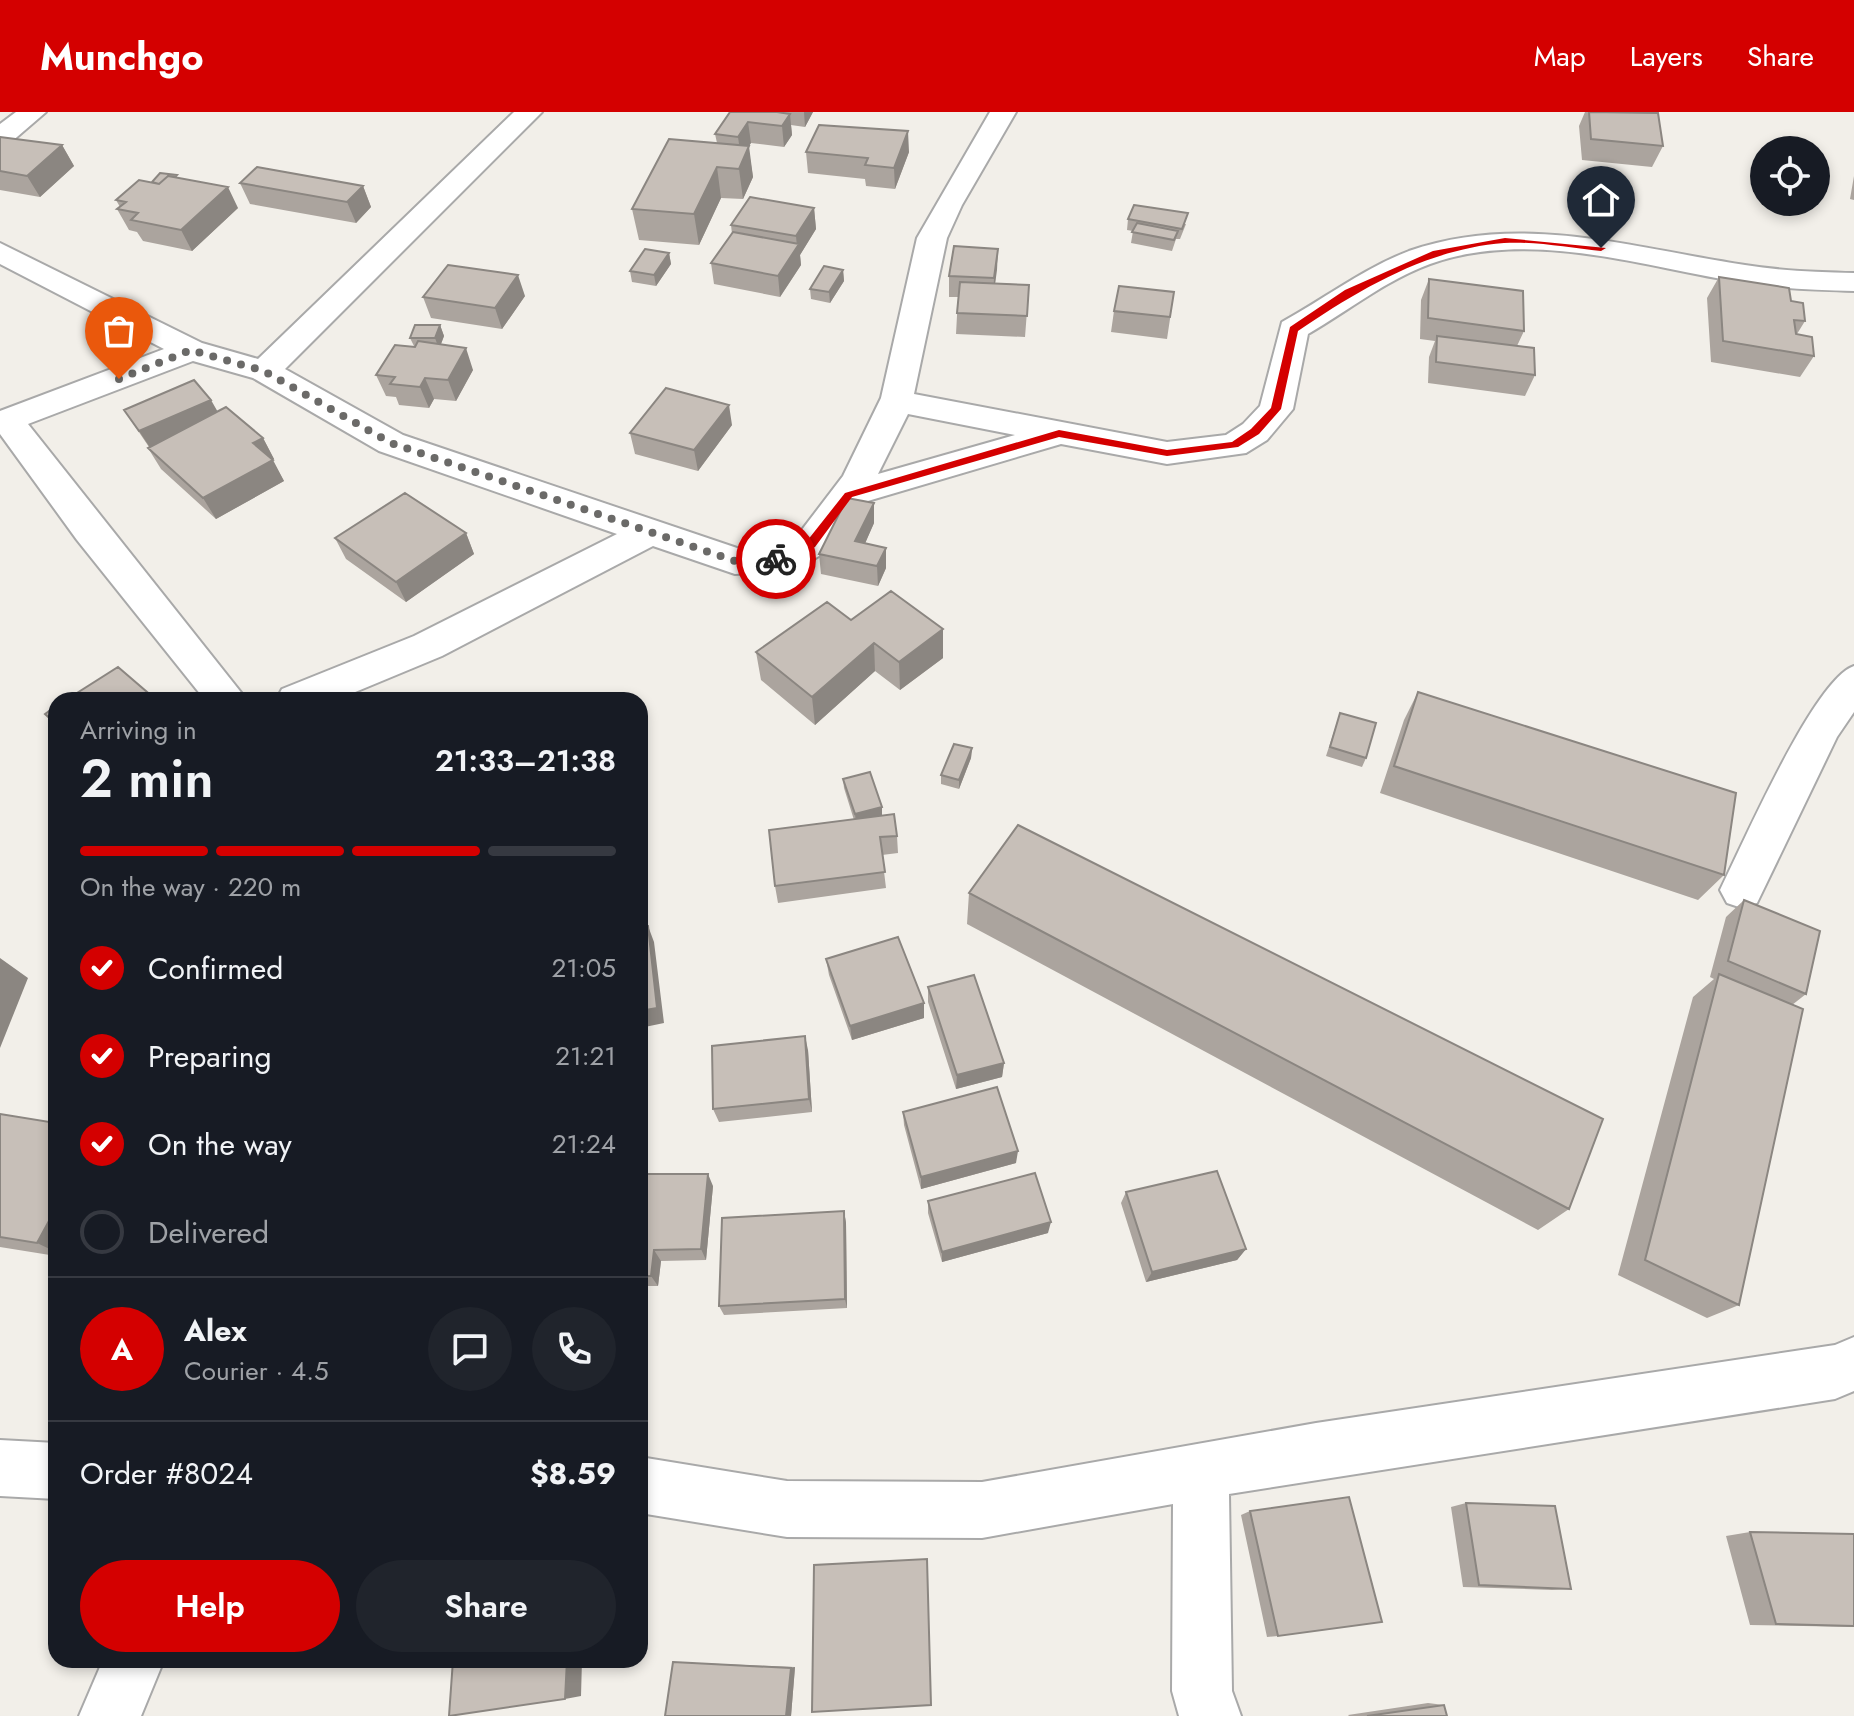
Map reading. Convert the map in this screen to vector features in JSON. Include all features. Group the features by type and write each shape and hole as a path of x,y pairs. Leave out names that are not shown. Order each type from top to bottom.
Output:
{"street":[{"path":"0,137 33,112"},
{"path":"264,371 529,112"},
{"path":"0,252 191,350 264,371 391,443 735,561 770,562 811,544 848,495 896,401 931,241 949,200 988,143 1003,112"},
{"path":"896,401 1167,453 1234,445 1255,432 1276,409 1293,329 1348,292 1436,252 1505,240 1549,243 1627,251 1787,280 1854,282"},
{"path":"191,350 4,422 221,692"},
{"path":"848,495 1059,434"},
{"path":"316,692 428,646 648,533"},
{"path":"1742,890 1821,729 1854,681"},
{"path":"648,1486 787,1509 982,1510 1201,1471 1835,1372 1854,1364"},
{"path":"0,1468 48,1471"},
{"path":"1201,1471 1202,1691 1210,1716"},
{"path":"110,1716 131,1668"}],"building":[{"path":"730,112 790,114 782,126 748,122 738,137 715,134"},
{"path":"1589,112 1658,113 1663,146 1591,139"},
{"path":"819,125 908,131 894,168 865,165 868,158 806,152"},
{"path":"0,137 62,145 27,176 0,171"},
{"path":"669,139 749,146 739,169 717,167 694,214 632,209"},
{"path":"257,167 363,186 347,202 240,183"},
{"path":"160,173 177,175 168,176 159,184 152,182"},
{"path":"168,176 228,187 181,230 131,220 138,213 117,209 126,202 116,200 139,180 159,184"},
{"path":"750,197 814,208 796,236 731,225"},
{"path":"1134,205 1188,213 1182,229 1128,219"},
{"path":"1137,223 1178,231 1174,240 1132,232"},
{"path":"733,232 799,244 778,276 711,263"},
{"path":"954,246 998,249 994,278 949,276"},
{"path":"645,249 669,253 654,275 630,271"},
{"path":"448,265 518,275 495,308 423,297"},
{"path":"824,266 843,270 829,292 810,289"},
{"path":"1719,277 1789,288 1791,301 1803,303 1805,321 1794,320 1796,334 1812,337 1814,356 1723,341"},
{"path":"1429,279 1523,291 1524,331 1428,318"},
{"path":"960,282 1029,285 1027,316 957,313"},
{"path":"1119,286 1174,292 1170,317 1114,311"},
{"path":"415,325 440,325 435,338 410,338"},
{"path":"1437,336 1534,348 1535,375 1436,362"},
{"path":"418,341 466,348 448,380 425,378 420,387 390,384 395,377 376,375 395,345 415,347"},
{"path":"194,380 211,400 139,431 124,410"},
{"path":"666,388 729,405 694,450 630,433"},
{"path":"226,407 263,438 253,443 273,460 203,498 148,448"},
{"path":"405,493 466,533 396,582 335,538"},
{"path":"847,498 874,503 855,541 886,548 877,566 819,554"},
{"path":"891,591 943,629 899,662 874,643 812,697 756,652 827,602 851,620"},
{"path":"118,667 147,692 79,692"},
{"path":"1418,692 1736,793 1724,875 1394,766"},
{"path":"1340,713 1376,723 1366,758 1330,747"},
{"path":"954,744 972,748 959,780 941,775"},
{"path":"870,772 882,807 855,814 843,779"},
{"path":"894,814 897,836 880,837 885,872 775,886 769,830"},
{"path":"1018,825 1603,1119 1569,1209 969,893"},
{"path":"1744,900 1820,931 1806,994 1728,961"},
{"path":"648,926 657,1008 648,1010"},
{"path":"898,937 924,1003 850,1026 826,959"},
{"path":"1719,974 1803,1009 1739,1305 1645,1260"},
{"path":"974,975 1004,1063 957,1075 928,987"},
{"path":"805,1036 809,1099 713,1109 712,1046"},
{"path":"997,1087 1018,1151 921,1177 903,1112"},
{"path":"0,1114 48,1122 48,1223 37,1243 0,1237"},
{"path":"1217,1171 1246,1249 1152,1272 1126,1192"},
{"path":"1035,1173 1051,1222 942,1252 928,1201"},
{"path":"648,1174 708,1174 701,1249 654,1250 651,1276 648,1276"},
{"path":"844,1211 845,1299 719,1306 722,1218"},
{"path":"1349,1497 1382,1622 1278,1636 1250,1511"},
{"path":"1466,1503 1555,1506 1571,1589 1479,1585"},
{"path":"1750,1532 1854,1534 1854,1626 1776,1624"},
{"path":"927,1559 931,1705 812,1712 814,1565"},
{"path":"673,1662 791,1668 786,1716 665,1716"},
{"path":"452,1668 567,1668 565,1699 449,1716"},
{"path":"1444,1705 1447,1716 1367,1716"}],"way so far":[{"path":"119,379 191,350 264,371 391,443 735,561 770,562 776,559"}],"route":[{"path":"776,559 811,544 848,495 1059,434 1167,453 1234,445 1255,432 1276,409 1293,329 1311,320 1348,292 1436,252 1505,240 1601,248"}]}
